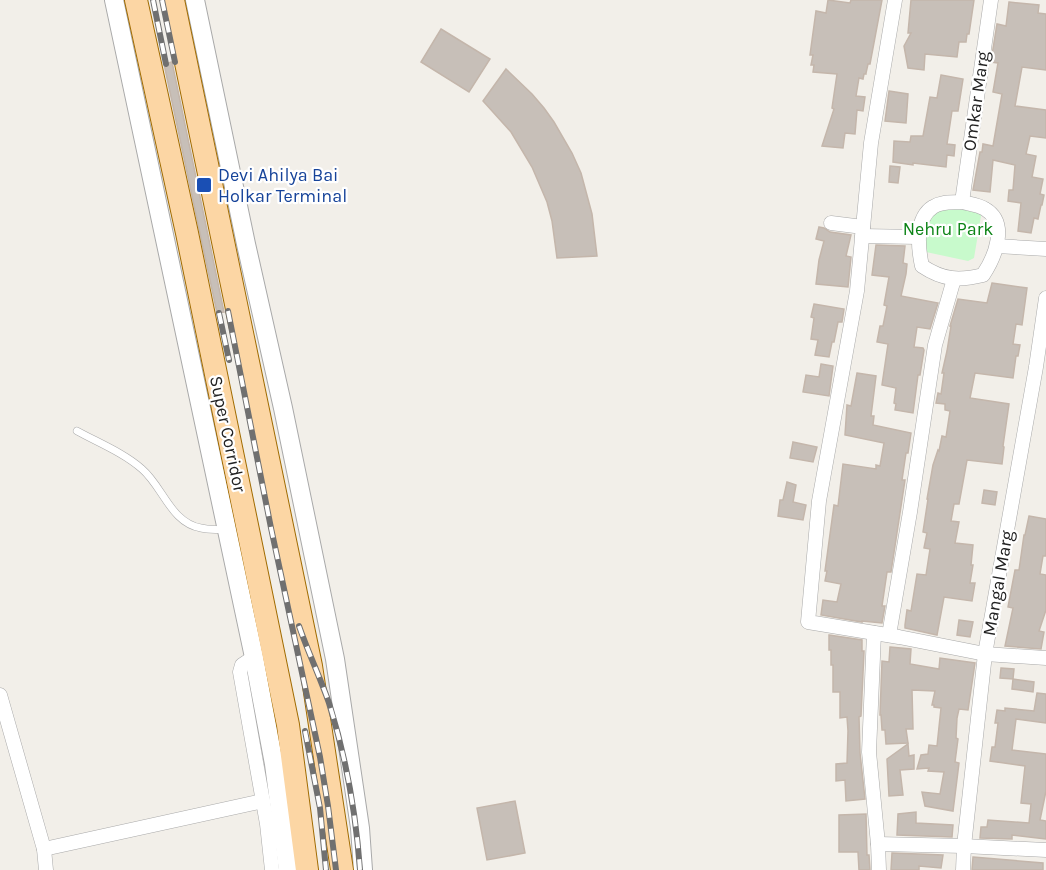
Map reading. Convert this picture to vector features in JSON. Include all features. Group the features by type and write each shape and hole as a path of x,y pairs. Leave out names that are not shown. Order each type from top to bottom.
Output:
{"main road":[{"name":"Super Corridor","path":"136,0 184,221 237,531 288,725 307,870"},
{"name":"Super Corridor","path":"173,0 311,666 342,870"}],"street":[{"path":"114,0 237,531 254,657 274,764 288,870"},
{"path":"195,0 335,659 357,806 363,870"},
{"path":"895,0 871,143 857,291 819,501 808,622 985,654 1046,658"},
{"name":"Omkar Marg","path":"962,202 991,0"},
{"path":"962,202 983,208 993,214 998,226 997,246 992,262 983,275 972,278 954,279 934,274 922,266 918,237 924,218 932,207 944,203 962,202"},
{"path":"831,223 863,232 918,237"},
{"path":"997,246 1046,249"},
{"path":"889,635 935,345 954,279"},
{"name":"Mangal Marg","path":"963,870 985,654 1046,298"},
{"path":"874,633 868,752 879,870"},
{"path":"254,657 242,665 240,672 263,801 272,870"},
{"path":"0,695 44,849 46,870"},
{"path":"44,849 263,801"},
{"path":"878,844 1046,850"}],"lane":[{"path":"77,431 133,462 144,471 183,520 200,528 237,531"}],"green space":[{"name":"Nehru Park","path":"931,201 977,203 982,210 974,258 968,261 926,252 918,242 925,204"}],"building":[{"path":"828,0 850,3 851,0 882,0 870,64 868,64 863,79 859,78 856,96 865,97 863,111 857,110 855,134 845,133 843,148 822,146 834,109 832,108 837,74 813,72 814,65 811,65 813,55 810,55 816,11 826,13"},
{"path":"911,0 974,0 969,34 967,34 966,42 959,42 957,57 925,54 924,70 908,68 904,46 911,33 908,33"},
{"path":"1009,2 1039,5 1038,13 1046,14 1046,70 1022,67 1015,106 1046,110 1046,138 1030,136 1026,154 1036,156 1032,177 1043,179 1040,194 1044,195 1042,205 1038,219 1034,218 1031,233 1018,231 1021,203 1008,201 1009,190 1013,190 1015,165 993,160 990,192 973,190 983,144 993,146 1002,94 993,92 998,63 991,62 997,24 1006,26"},
{"path":"441,29 490,59 469,92 421,62"},
{"path":"172,62 224,312 217,313 164,64"},
{"path":"506,69 544,108 572,153 581,173 592,214 597,256 557,258 547,202 532,167 511,132 483,101"},
{"path":"941,75 963,79 958,111 952,111 947,144 955,145 954,156 947,155 946,167 893,162 894,141 910,142 911,136 923,136 930,97 937,98"},
{"path":"889,91 908,94 906,123 885,121"},
{"path":"890,166 900,167 898,183 889,182"},
{"path":"819,227 830,232 851,235 846,256 851,257 848,287 816,284 824,241 816,239"},
{"path":"876,245 905,246 903,263 907,264 901,296 938,303 930,329 917,327 914,347 924,350 913,413 895,410 896,388 882,385 888,344 877,342 887,306 884,305 889,277 872,275"},
{"path":"992,283 1027,288 1022,325 1016,324 1013,344 1020,345 1013,378 975,373 970,398 1009,404 1002,464 967,460 959,504 954,504 951,521 959,522 955,543 973,545 970,583 975,583 972,601 944,597 937,635 905,628 907,610 911,611 917,574 926,575 930,549 924,548 927,533 923,532 927,499 933,465 942,436 946,437 950,411 945,410 945,404 936,403 938,393 941,394 950,326 958,299 987,303"},
{"path":"814,304 844,309 842,322 838,322 829,357 815,355 818,340 811,339 814,318 811,317"},
{"path":"821,364 833,366 829,396 803,392 806,375 819,377"},
{"path":"857,373 876,376 871,416 874,416 873,425 911,433 902,480 905,480 891,572 887,572 882,623 821,615 823,600 837,602 841,584 825,581 827,571 825,571 834,505 838,506 843,464 876,469 876,465 880,466 884,443 845,435 847,405 851,406"},
{"path":"793,442 817,447 813,462 790,458"},
{"path":"787,482 796,485 793,502 806,505 803,520 778,516 780,500 783,500"},
{"path":"984,490 997,492 995,505 982,503"},
{"path":"1029,516 1046,519 1046,556 1043,556 1040,574 1046,575 1046,610 1039,631 1044,632 1041,649 1005,646 1013,608 1008,607 1015,570 1019,570"},
{"path":"959,620 973,622 970,637 957,635"},
{"path":"829,635 862,640 862,651 864,651 861,716 859,717 865,799 846,801 845,780 836,781 836,764 847,763 848,731 847,717 840,718 840,692 833,692 833,665 831,665 831,650 829,650"},
{"path":"890,647 911,649 910,664 939,669 940,658 975,663 968,710 959,709 957,718 956,738 958,739 955,762 959,763 953,811 925,806 922,792 940,794 944,772 928,771 929,768 917,769 921,755 928,754 929,745 937,746 941,708 932,705 935,691 912,690 913,729 906,729 908,743 886,744 885,730 882,730 880,715 882,661 889,662"},
{"path":"1001,668 1014,669 1013,679 1000,678"},
{"path":"1013,679 1034,682 1033,692 1012,689"},
{"path":"1037,693 1046,694 1046,723 1016,719 1012,750 1046,754 1046,791 1040,820 1046,821 1046,839 1012,835 1012,839 980,838 981,827 987,827 988,820 1029,823 1031,804 1021,803 1025,766 990,761 992,747 995,747 997,710 1005,711 1005,708 1034,711"},
{"path":"908,744 909,756 914,755 914,769 900,770 903,795 889,796 887,759"},
{"path":"515,801 525,853 487,860 477,808"},
{"path":"916,812 916,823 953,825 952,837 897,835 898,814"},
{"path":"866,814 867,855 869,855 870,870 859,870 858,852 839,852 839,815"},
{"path":"892,853 943,855 941,868 919,866 919,870 891,870"},
{"path":"973,857 1043,863 1043,870 972,870"}],"railway":[{"path":"153,0 166,64"},
{"path":"162,0 175,62"},
{"path":"228,311 320,757 336,870"},
{"path":"219,313 229,360"},
{"path":"299,626 329,703 340,744 353,807 360,870"},
{"path":"305,731 320,808 326,870"}],"place":[{"name":"Devi Ahilya Bai Holkar Terminal","path":"204,185"}]}
